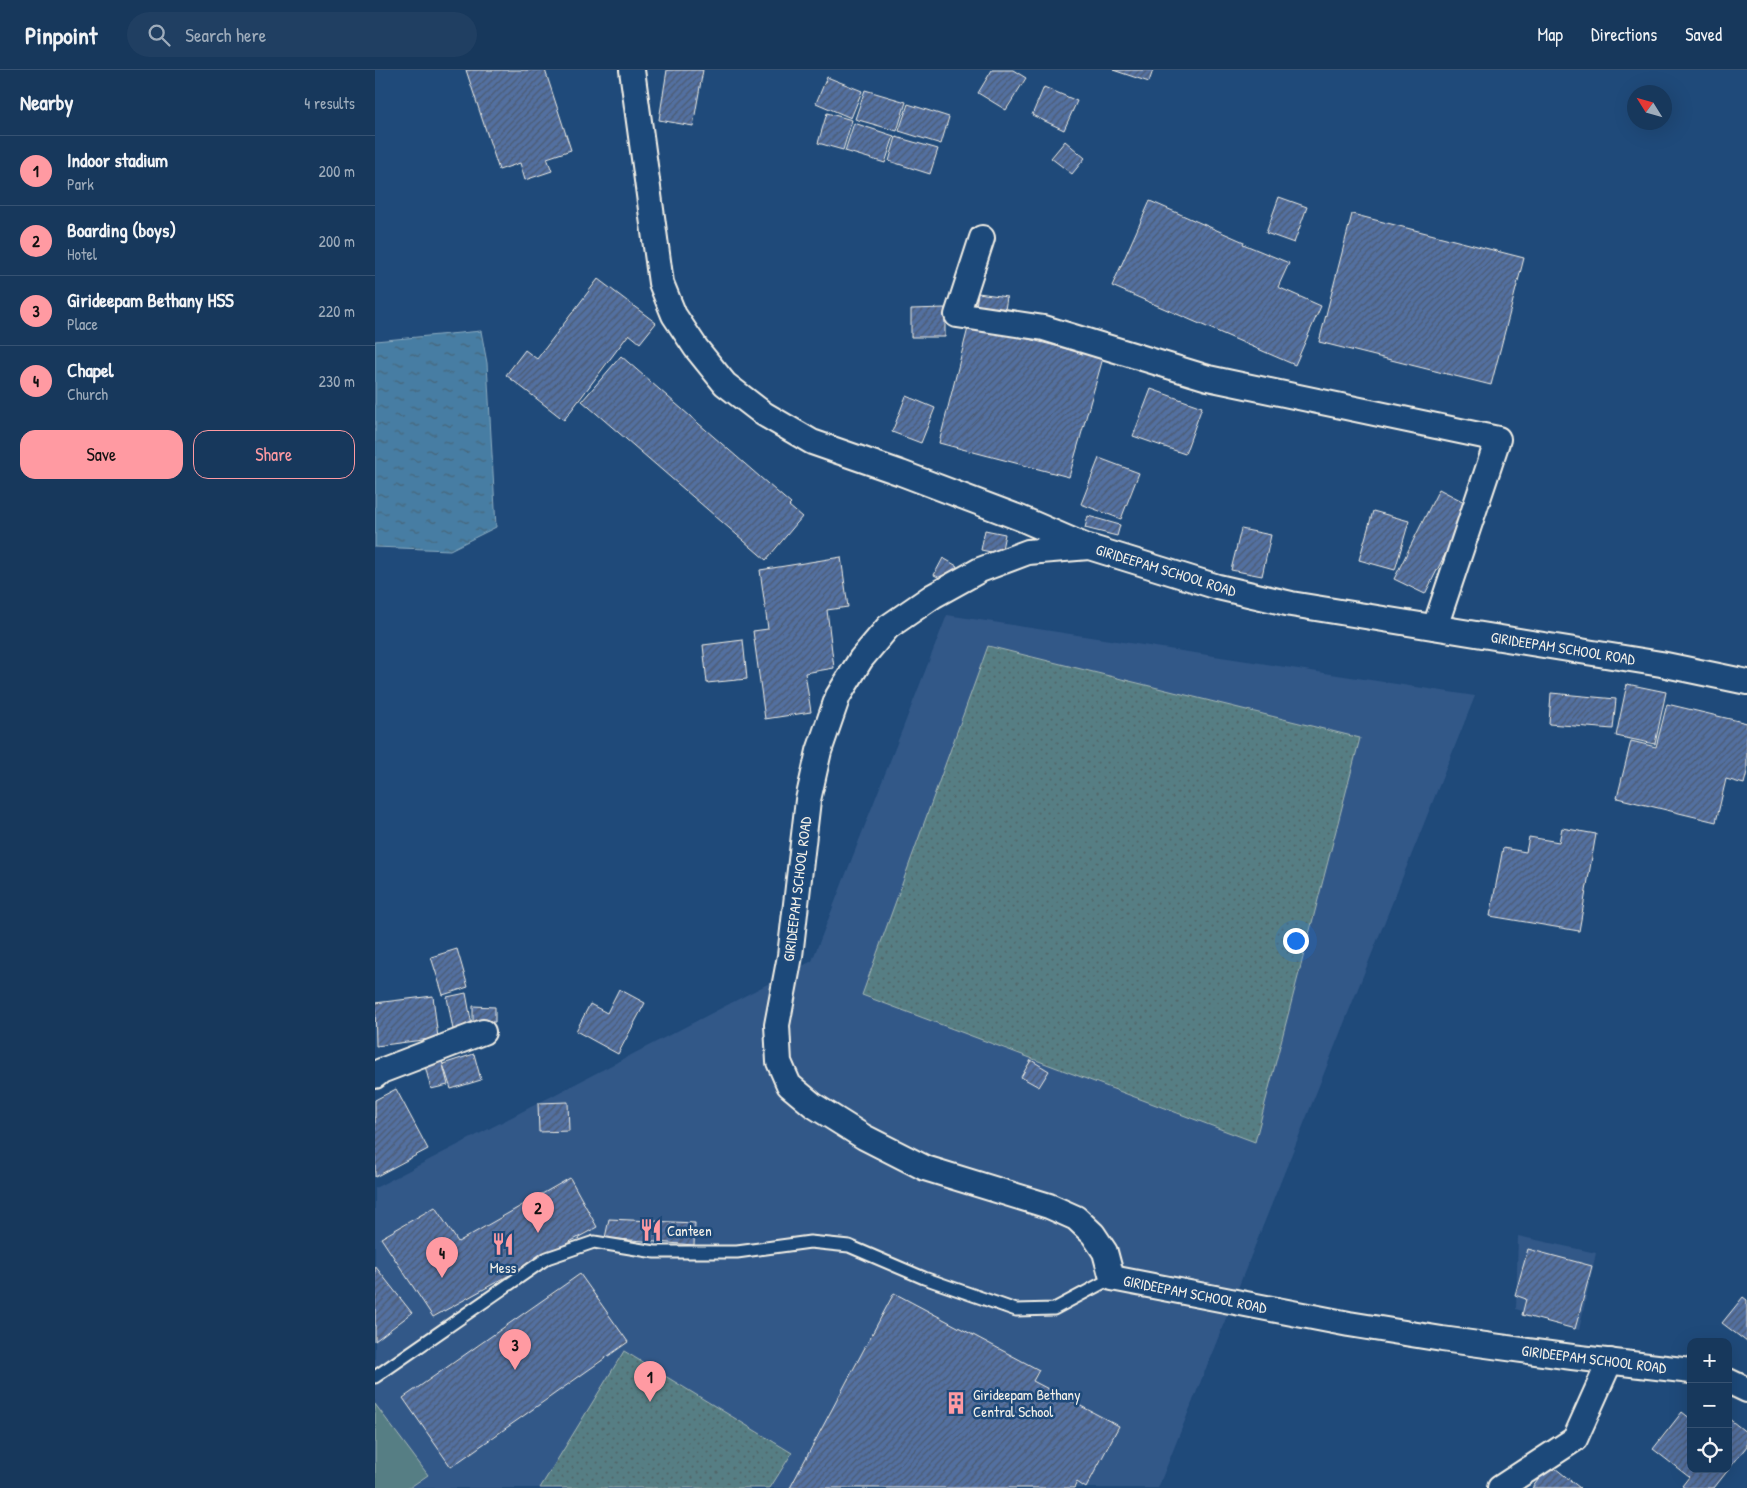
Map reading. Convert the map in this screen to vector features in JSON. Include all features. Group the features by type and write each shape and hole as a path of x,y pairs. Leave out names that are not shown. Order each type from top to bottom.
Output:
{"street":[{"path":"632,70 661,283 674,315 696,348 725,384 764,414 812,442 1020,518 1089,547"},
{"path":"982,238 957,315 1044,328 1208,378 1499,440 1435,627"},
{"name":"GIRIDEEPAM SCHOOL ROAD","path":"1687,1370 1610,1362 1442,1339 1349,1324 1112,1278 1105,1252 1093,1234 1076,1218 1049,1206 925,1168 864,1137 813,1105 789,1085 779,1062 777,1025 790,956 808,800 819,751 838,696 861,659 888,627 933,596 980,570 1028,552 1089,547 1218,587 1291,604 1661,664 1747,682"},
{"path":"375,1076 381,1071 483,1032"},
{"path":"1500,1488 1575,1439 1610,1362"},
{"path":"1732,1383 1747,1390"}],"lane":[{"path":"375,1377 547,1258 594,1242 655,1252 737,1252 810,1242 849,1246 924,1278 1017,1310 1054,1309 1112,1278"}],"shaded area":[{"path":"947,615 1475,696 1158,1488 375,1488 375,1188 812,961"},
{"path":"1518,1236 1596,1253 1579,1330 1516,1309"}],"green space":[{"path":"988,646 1360,738 1255,1142 862,995"},
{"path":"624,1351 792,1453 770,1488 540,1488"},
{"path":"375,1404 428,1475 409,1488 375,1488"}],"water":[{"path":"481,331 487,363 496,527 450,550 375,547 375,341"}],"building":[{"path":"466,70 545,70 571,150 547,158 552,171 525,180 520,163 499,170"},
{"path":"667,70 703,70 693,126 659,120"},
{"path":"992,70 1013,70 1026,78 1006,110 978,93"},
{"path":"1113,70 1153,70 1149,82"},
{"path":"827,77 862,91 851,118 816,103"},
{"path":"1044,87 1077,101 1064,130 1032,115"},
{"path":"865,90 906,102 897,131 855,119"},
{"path":"908,104 949,117 941,144 899,131"},
{"path":"827,113 852,120 843,150 818,143"},
{"path":"854,123 894,136 885,163 845,151"},
{"path":"896,137 938,149 930,174 889,161"},
{"path":"1065,141 1085,158 1072,174 1051,158"},
{"path":"1279,197 1307,207 1294,243 1266,233"},
{"path":"1150,201 1289,263 1278,287 1321,306 1295,365 1112,286"},
{"path":"1352,214 1524,258 1491,385 1319,342"},
{"path":"598,279 656,323 640,343 629,334 564,420 506,375 525,350 537,359"},
{"path":"978,293 1007,297 1005,310 976,306"},
{"path":"945,308 945,337 911,337 911,309"},
{"path":"969,324 1103,358 1069,477 939,443"},
{"path":"621,356 791,504 789,506 802,517 766,560 582,401"},
{"path":"1151,389 1202,407 1185,454 1133,436"},
{"path":"906,396 935,408 921,443 892,432"},
{"path":"1099,458 1139,473 1121,519 1081,504"},
{"path":"1439,489 1470,505 1425,594 1394,579"},
{"path":"1373,511 1409,521 1395,570 1359,560"},
{"path":"1088,516 1120,525 1117,536 1085,528"},
{"path":"1241,529 1271,535 1262,576 1231,570"},
{"path":"985,530 1005,534 1001,554 981,550"},
{"path":"841,557 848,607 827,610 834,668 805,673 811,712 765,719 753,631 768,629 760,570"},
{"path":"943,558 957,566 948,582 934,575"},
{"path":"743,640 747,679 707,683 703,645"},
{"path":"1627,684 1666,692 1655,744 1616,736"},
{"path":"1551,693 1616,699 1613,729 1549,724"},
{"path":"1667,704 1747,723 1747,772 1744,784 1726,779 1716,822 1617,798 1631,741 1656,747"},
{"path":"1562,828 1596,834 1579,931 1490,916 1503,848 1526,852 1529,837 1559,842"},
{"path":"457,949 468,987 443,995 431,957"},
{"path":"619,989 645,1003 618,1054 576,1031 590,1004 607,1013"},
{"path":"466,993 473,1031 454,1035 447,997"},
{"path":"433,996 438,1038 376,1046 375,1003"},
{"path":"473,1006 495,1007 495,1022 473,1022"},
{"path":"474,1054 481,1080 451,1089 443,1064"},
{"path":"1031,1060 1049,1071 1039,1087 1021,1077"},
{"path":"442,1061 448,1085 431,1089 425,1066"},
{"path":"396,1089 428,1149 375,1177 375,1100"},
{"path":"568,1102 569,1131 539,1132 538,1103"},
{"path":"570,1178 597,1227 433,1317 381,1238 435,1207 458,1242"},
{"name":"Canteen","path":"609,1219 695,1223 694,1245 605,1238"},
{"path":"1528,1249 1592,1266 1575,1329 1522,1315 1526,1299 1515,1295"},
{"path":"375,1266 412,1313 375,1341"},
{"path":"580,1274 628,1342 451,1467 403,1398"},
{"name":"Girideepam Bethany Central School","path":"894,1293 1039,1370 1033,1381 1119,1426 1086,1488 1077,1482 1074,1488 790,1488"},
{"path":"1743,1297 1747,1300 1747,1342 1722,1323"},
{"path":"1682,1412 1687,1416 1687,1473 1726,1473 1714,1488 1685,1488 1682,1486 1689,1477 1653,1449"},
{"path":"1732,1421 1747,1433 1747,1446 1732,1465"},
{"path":"1550,1464 1580,1488 1532,1488"}],"place":[{"name":"Canteen","path":"651,1230"},
{"name":"Boarding (boys)","path":"538,1233"},
{"name":"Mess","path":"503,1244"},
{"name":"Chapel","path":"442,1278"},
{"name":"Girideepam Bethany HSS","path":"515,1370"},
{"name":"Indoor stadium","path":"650,1402"},
{"name":"Girideepam Bethany Central School","path":"956,1403"}]}
